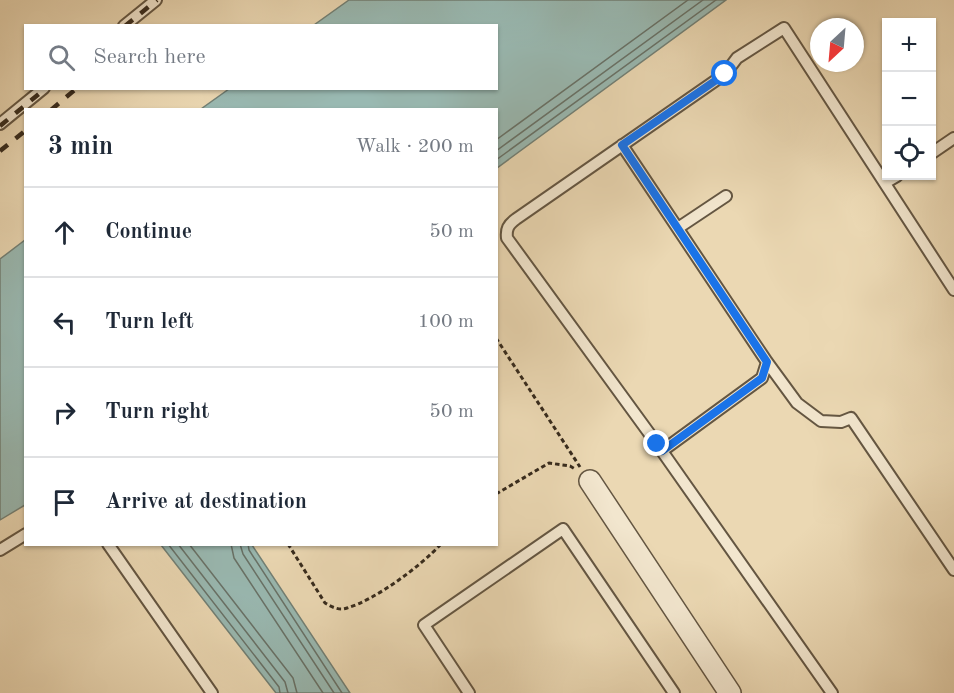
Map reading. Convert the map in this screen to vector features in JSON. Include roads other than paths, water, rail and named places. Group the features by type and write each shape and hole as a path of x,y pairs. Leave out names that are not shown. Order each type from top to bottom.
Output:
{"street":[{"path":"590,481 730,693"}],"lane":[{"path":"126,24 156,0"},
{"path":"832,693 662,451 507,238 506,230 509,224 725,74 737,58 784,28 954,290"},
{"path":"0,124 42,90"},
{"path":"936,150 954,138"},
{"path":"622,145 767,362 797,403 821,421 841,422 851,418 954,570"},
{"path":"885,183 890,180"},
{"path":"678,228 726,196"},
{"path":"662,451 762,378 767,362"},
{"path":"469,693 424,625 563,529 674,693"},
{"path":"0,550 24,535"},
{"path":"109,546 212,693"}],"water":[{"path":"349,0 726,0 498,167 498,108 202,108 228,90 498,90 498,24 315,24"},
{"path":"24,241 24,506 0,520 0,259"},
{"path":"162,546 253,546 350,693 276,693"}],"railway":[{"path":"127,24 157,0"},
{"path":"0,126 44,90"},
{"path":"53,108 75,90"},
{"path":"0,151 24,132"}]}
